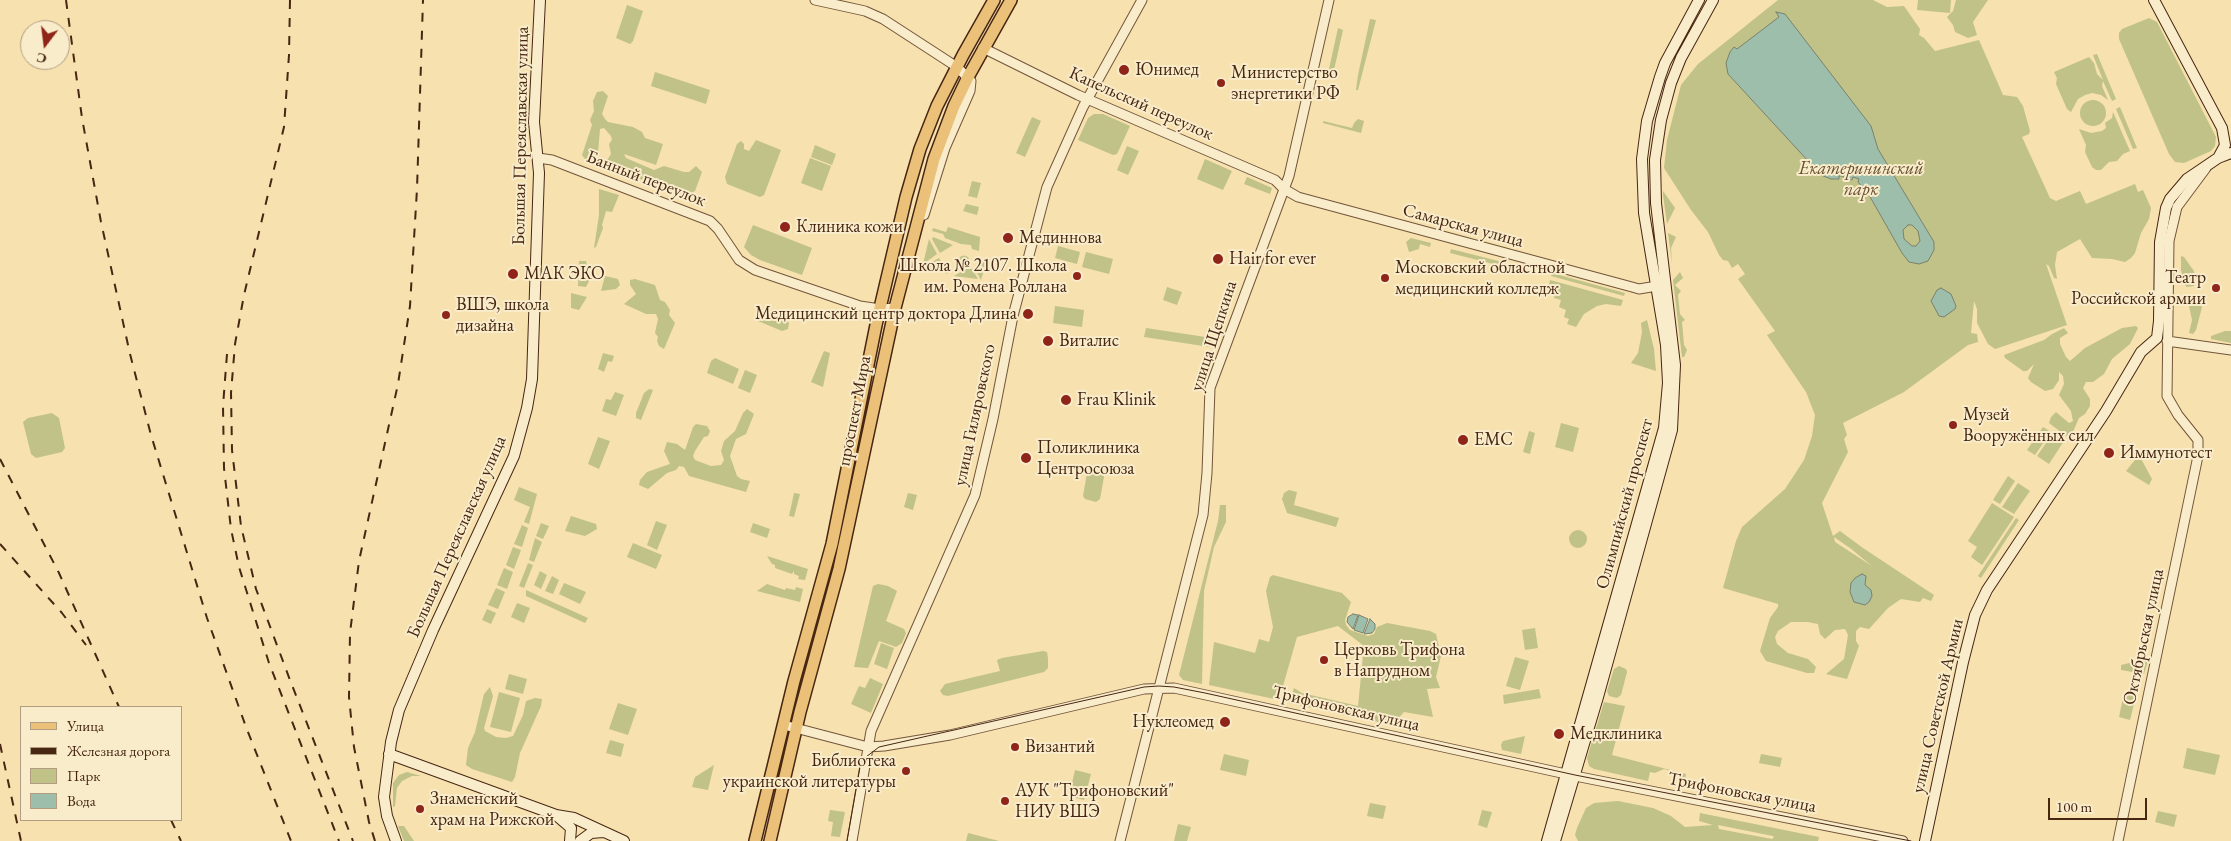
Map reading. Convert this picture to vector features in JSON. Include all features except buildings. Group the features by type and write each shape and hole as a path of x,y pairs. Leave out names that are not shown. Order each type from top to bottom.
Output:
{"main road":[{"name":"Большая Переяславская улица","path":"396,841 387,816 384,797 389,754 396,722 404,698 510,465 521,434 532,379 539,173 534,122 540,0"},
{"name":"проспект Мира","path":"756,841 784,724 832,544 880,309 906,197 920,149 937,106 994,0"},
{"name":"проспект Мира","path":"770,841 796,728 842,559 895,308 915,230 940,143 968,77 1011,0"},
{"name":"Олимпийский проспект","path":"1555,841 1570,775 1664,428 1668,390 1667,359 1642,196 1643,145 1650,112 1665,63 1699,0"},
{"name":"Олимпийский проспект","path":"1547,841 1570,775 1672,430 1675,365 1654,188 1657,138 1675,72 1713,0"},
{"path":"2154,0 2219,121 2225,140 2223,150 2218,158"},
{"path":"2219,121 2231,120"},
{"path":"2218,158 2231,153"},
{"name":"улица Советской Армии","path":"1925,841 1963,662 1975,615 1987,590 2106,412 2141,352 2157,338 2166,208 2177,189 2218,158"},
{"path":"389,754 556,815 574,818 624,841"},
{"path":"556,815 571,828 570,841"},
{"path":"580,841 591,832 609,833"}],"street":[{"path":"815,0 865,11 899,29 957,67 968,77"},
{"name":"улица Гиляровского","path":"852,841 871,731 975,495 995,412 1013,316 1045,194 1087,98 1142,0"},
{"name":"улица Щепкина","path":"1120,841 1204,510 1210,388 1289,176 1328,0"},
{"name":"Капельский переулок","path":"983,48 1087,98 1275,180 1284,189"},
{"name":"Банный переулок","path":"538,158 552,160 710,221 718,229 739,260 754,270 860,306 880,309 895,308"},
{"path":"2218,158 2179,202 2165,242 2167,341 2231,350"},
{"name":"Самарская улица","path":"1284,189 1298,197 1632,287 1655,287 1666,284"},
{"name":"Октябрьская улица","path":"2118,841 2195,480 2199,450 2198,440 2178,415 2167,396 2167,341"},
{"name":"Трифоновская улица","path":"784,724 868,747 884,746 947,735 1144,689 1174,688 1570,775 1902,841"}],"green space":[{"name":"Екатерининский парк","path":"1778,0 1873,0 1887,7 1904,6 1920,29 1919,35 1935,51 1979,40 2003,95 2017,97 2023,106 2030,131 2029,134 2022,137 2050,198 2056,201 2080,191 2086,204 2135,184 2138,192 2143,190 2151,208 2149,219 2141,233 2135,253 2125,262 2092,258 2080,239 2057,252 2055,265 2057,279 2054,278 2049,266 2046,264 2067,325 1995,349 1988,344 1977,323 1977,309 1974,301 1971,333 1977,334 1978,342 1968,345 1904,392 1843,423 1847,435 1844,439 1848,452 1822,503 1833,536 1840,531 1934,595 1931,601 1923,598 1920,602 1901,599 1888,608 1869,629 1860,627 1856,631 1856,641 1859,646 1847,679 1826,674 1844,659 1848,635 1845,629 1835,630 1825,639 1820,634 1818,624 1808,622 1791,622 1778,631 1775,637 1777,644 1788,653 1808,659 1816,667 1814,673 1807,673 1766,661 1760,651 1770,618 1778,604 1723,588 1736,541 1742,527 1785,489 1804,460 1812,436 1815,415 1806,392 1767,335 1775,331 1738,279 1745,274 1738,264 1732,268 1728,261 1723,260 1719,255 1708,232 1691,210 1664,168 1667,140 1681,85 1698,64","holes":["1834,537 1872,566 1835,542"]},
{"path":"1918,0 1951,0 1950,13 1917,10"},
{"path":"1956,0 1988,0 1973,22 1977,35 1968,38 1955,32 1953,25 1947,17 1953,11"},
{"path":"627,5 643,11 633,41 630,44 616,38"},
{"path":"2149,18 2157,22 2216,137 2215,146 2211,151 2184,163 2175,162 2169,154 2119,39 2119,33 2122,29"},
{"path":"1370,19 1376,20 1358,90 1356,90 1358,75"},
{"path":"1338,28 1343,30 1334,70 1329,69"},
{"path":"2097,54 2116,99 2112,101 2103,81 2102,86 2108,100 2101,95 2092,93 2085,95 2078,99 2071,112 2067,109 2056,84 2057,78 2054,72 2089,57 2094,63 2097,74 2103,80 2093,55"},
{"path":"655,72 710,90 706,104 651,86"},
{"path":"603,91 608,96 602,114 608,122 633,127 642,132 645,138 663,144 656,165 624,154 626,158 654,170 664,166 689,172 696,166 702,172 695,191 686,195 676,193 607,166 606,162 611,154 609,144 612,140 604,128 600,129 598,153 591,160 585,159 582,155 592,125 590,120 594,111 593,101 597,92"},
{"path":"2093,100 2102,104 2106,113 2102,122 2093,126 2084,122 2080,113 2084,104"},
{"path":"2120,107 2137,148 2133,149 2116,109"},
{"path":"2113,112 2130,151 2123,154 2117,161 2109,162 2101,170 2096,170 2092,167 2085,152 2086,145 2079,129 2091,133 2102,131 2106,128 2105,123 2112,118"},
{"path":"1094,114 1103,114 1130,126 1117,154 1113,155 1078,140 1088,118"},
{"path":"1032,117 1041,121 1025,157 1016,153"},
{"path":"1358,119 1364,121 1361,133 1323,123 1323,121 1352,128"},
{"path":"756,140 781,150 764,195 760,197 727,184 725,177 737,144 741,141 744,144 744,149 749,151"},
{"path":"815,145 836,154 832,165 811,157"},
{"path":"1127,146 1139,151 1128,175 1117,170"},
{"path":"810,158 831,166 822,191 801,183"},
{"path":"1205,159 1232,171 1223,190 1197,179"},
{"path":"1247,177 1272,188 1270,194 1244,184"},
{"path":"972,181 981,183 977,198 968,196"},
{"path":"599,189 619,195 612,212 606,211 602,225 603,228 594,248 599,215"},
{"path":"1663,191 1675,208 1667,224 1663,195"},
{"path":"966,204 979,207 977,215 963,211"},
{"path":"753,225 812,248 802,275 751,255 744,247"},
{"path":"948,227 980,237 979,251 972,249 971,245 961,244 945,238 943,234 932,231 933,228 946,232"},
{"path":"1668,233 1676,237 1671,248 1672,264"},
{"path":"933,237 953,245 940,253 932,239"},
{"path":"1411,238 1431,243 1430,247 1420,244 1419,249 1409,252 1406,242"},
{"path":"929,239 937,254 923,264"},
{"path":"1058,246 1080,252 1077,264 1055,258"},
{"path":"1451,249 1506,263 1505,267 1450,253"},
{"path":"1086,252 1113,259 1109,274 1082,267"},
{"path":"964,255 970,261 964,267 958,261"},
{"path":"2181,256 2184,257 2194,271 2196,284 2193,286 2187,287 2184,284"},
{"path":"939,258 948,274 925,266"},
{"path":"985,259 987,260 981,280 975,269"},
{"path":"579,261 586,261 590,279 586,287 578,286"},
{"path":"968,268 972,269 978,279 954,276"},
{"path":"1680,272 1683,278 1675,285 1681,291 1678,295 1680,314 1685,320 1682,322 1684,345 1687,350 1684,357 1682,357 1673,280"},
{"path":"1552,273 1625,293 1624,296 1551,276"},
{"path":"605,276 618,279 620,285 616,289 601,291"},
{"path":"635,279 655,285 660,300 665,302 670,310 669,315 675,323 664,349 659,346 658,337 655,333 658,319 656,314 646,314 624,304 636,294 630,285 630,280"},
{"path":"1550,280 1623,300 1621,306 1606,304 1597,306 1584,314 1576,327 1567,324 1569,319 1564,317 1566,310 1559,307 1561,300 1554,298 1556,291 1548,289"},
{"path":"1167,287 1182,292 1177,305 1163,300"},
{"path":"571,293 587,297 579,310 571,308"},
{"path":"2198,302 2202,307 2196,330 2193,334 2189,333 2192,320 2189,306"},
{"path":"1055,306 1084,310 1082,327 1053,323"},
{"path":"761,312 787,321 789,323 788,329 782,331 758,321 757,316"},
{"path":"1647,320 1654,349 1656,371 1631,363 1638,353 1642,332 1641,323"},
{"path":"2136,326 2138,328 2130,344 2112,359 2104,374 2093,382 2086,382 2083,388 2090,399 2090,406 2085,414 2079,418 2072,434 2066,436 2049,423 2051,417 2056,412 2069,423 2073,421 2071,411 2059,395 2064,384 2063,376 2059,372 2059,380 2053,389 2045,391 2028,378 2034,364 2027,371 2023,371 2005,358 2004,355 2044,340 2064,328 2068,333 2060,338 2060,344 2070,361 2085,348 2122,328"},
{"path":"1146,328 1212,338 1210,347 1144,337"},
{"path":"2231,331 2231,343 2211,339 2211,336"},
{"path":"824,351 830,353 823,387 811,382"},
{"path":"603,353 614,356 612,362 608,361 604,372 598,369"},
{"path":"715,358 739,369 733,384 707,373 711,361"},
{"path":"745,370 757,375 750,393 738,388"},
{"path":"649,389 653,390 641,420 636,418 636,413 644,393"},
{"path":"615,392 624,395 616,416 602,411 606,399 611,400"},
{"path":"747,409 754,414 746,434 736,439 730,456 737,476 750,481 746,492 689,476 684,467 679,466 676,470 667,473 648,489 639,485 640,480 647,472 670,464 664,451 667,442 677,444 685,450 693,427 696,424 707,426 710,431 695,451 693,456 695,460 711,466 721,465 724,460 721,451 724,441 735,431 743,413"},
{"path":"52,413 59,418 65,448 62,452 36,458 31,454 23,422 28,418"},
{"path":"1561,423 1579,428 1573,452 1555,447"},
{"path":"2043,427 2051,432 2035,455 2027,450"},
{"path":"1529,431 1535,433 1530,454 1523,452"},
{"path":"2053,433 2064,441 2049,464 2037,456"},
{"path":"598,437 610,441 599,469 588,464"},
{"path":"2139,455 2152,479 2149,485 2126,471"},
{"path":"1092,470 1102,472 1104,477 1100,499 1096,502 1085,499 1083,496 1087,473"},
{"path":"2008,476 2015,481 2000,504 1993,500"},
{"path":"2018,483 2030,491 2014,514 2002,507"},
{"path":"519,487 537,494 529,524 524,522 530,507 514,500"},
{"path":"1289,490 1297,492 1294,505 1339,518 1336,527 1287,513 1282,499 1284,493"},
{"path":"794,493 800,494 794,517 789,516"},
{"path":"908,493 917,495 913,510 904,507"},
{"path":"1992,503 2014,517 1982,565 1971,557 1977,547 1968,541"},
{"path":"1220,505 1226,505 1226,522 1214,547 1204,591 1202,684 1183,680 1179,675 1218,521"},
{"path":"571,516 596,524 597,529 585,536 565,531"},
{"path":"2016,518 2019,520 1981,578 1978,576"},
{"path":"656,521 667,525 657,550 647,545"},
{"path":"541,523 549,526 543,539 536,536"},
{"path":"753,523 770,529 767,538 750,532"},
{"path":"522,525 528,528 522,547 514,544"},
{"path":"1574,530 1582,530 1587,535 1585,546 1574,548 1569,543 1569,535"},
{"path":"535,538 542,542 534,562 529,560"},
{"path":"633,543 662,555 656,569 627,557"},
{"path":"513,547 521,550 514,569 506,565"},
{"path":"767,556 808,569 805,580 798,579 799,576 794,574 794,571 792,574 775,568 775,565 772,564"},
{"path":"528,563 533,565 524,588 519,586"},
{"path":"504,568 513,572 507,589 497,585"},
{"path":"540,571 547,575 541,589 534,585"},
{"path":"1273,575 1342,593 1351,602 1345,620 1350,630 1368,636 1374,634 1377,627 1387,623 1430,631 1436,634 1441,656 1436,677 1440,688 1427,689 1433,717 1404,712 1392,725 1289,703 1294,688 1302,693 1358,706 1364,646 1338,626 1297,637 1279,700 1209,685 1214,642 1255,653 1259,639 1269,642 1273,627 1266,591 1270,577"},
{"path":"552,576 559,580 553,594 545,591"},
{"path":"564,583 586,592 580,604 559,594"},
{"path":"767,584 785,590 786,588 795,590 796,587 803,589 800,602 757,591"},
{"path":"878,584 888,586 897,591 886,621 904,629 906,633 902,643 896,647 879,641 868,668 854,667 873,586"},
{"path":"496,588 505,592 498,609 488,605"},
{"path":"526,590 588,618 585,623 526,596"},
{"path":"517,603 530,608 524,623 511,617"},
{"path":"487,609 496,613 491,624 482,620"},
{"path":"1535,628 1538,648 1525,650 1522,630"},
{"path":"881,643 894,648 887,669 874,664"},
{"path":"1043,651 1047,652 1048,658 1048,668 1044,672 948,696 943,695 940,691 945,684 1000,671 997,660 1002,658"},
{"path":"1515,657 1529,661 1520,690 1506,686"},
{"path":"2149,658 2144,674 2121,670 2121,665"},
{"path":"1619,666 1626,669 1627,672 1621,695 1617,698 1609,696 1607,691 1614,669"},
{"path":"509,674 527,679 523,694 505,689"},
{"path":"870,678 883,684 871,713 851,704 859,686 865,688"},
{"path":"490,687 493,696 484,728 485,731 496,737 506,738 513,736 523,715 526,701 535,698 542,699 541,706 520,753 515,777 512,782 472,769 466,765 468,748 475,732 484,694"},
{"path":"1539,689 1541,698 1504,704 1503,695"},
{"path":"499,692 520,698 511,732 490,727"},
{"path":"2124,693 2136,696 2130,720 2119,717"},
{"path":"1604,702 1625,706 1612,755 1686,774 1685,780 1675,772 1664,769 1655,773 1650,772 1648,781 1594,769 1589,766 1587,758"},
{"path":"618,703 637,709 628,735 609,729"},
{"path":"1525,736 1521,754 1502,750 1501,745 1503,741"},
{"path":"610,740 624,744 621,757 606,753"},
{"path":"2187,748 2220,755 2215,775 2183,768"},
{"path":"1224,754 1249,760 1246,776 1220,770"},
{"path":"1761,754 1782,758 1780,767 1759,763"},
{"path":"714,765 708,790 692,787 695,777"},
{"path":"1075,770 1091,774 1084,800 1069,796"},
{"path":"407,772 421,776 412,776 402,781 397,788 395,806 393,807 393,783 399,775"},
{"path":"1618,801 1653,808 1671,816 1685,827 1713,825 1699,821 1700,813 1819,837 1818,841 1578,841 1575,835 1577,828 1586,808 1594,803","holes":["1718,825 1773,836 1772,839 1719,829"]},
{"path":"1370,803 1386,806 1383,819 1367,816"},
{"path":"830,810 845,812 840,837 831,836 833,822 828,821"},
{"path":"1482,810 1492,812 1487,828 1478,825"},
{"path":"2158,811 2177,815 2174,827 2155,822"},
{"path":"1178,824 1191,827 1187,841 1174,841"},
{"path":"398,826 404,826 414,841 404,841"},
{"path":"968,833 999,841 966,841"}],"water":[{"path":"1776,12 1785,14 1871,126 1878,149 1934,242 1934,250 1928,261 1919,264 1909,262 1869,195 1858,182 1859,179 1853,177 1852,180 1844,179 1843,176 1839,176 1839,179 1831,179 1821,175 1728,74 1726,63 1734,47 1737,49 1779,17","holes":["1908,225 1912,225 1918,231 1920,241 1916,246 1912,246 1904,239 1903,230"]},
{"path":"1941,288 1951,294 1956,306 1955,309 1944,317 1939,316 1931,301 1937,290"},
{"path":"1862,574 1866,576 1865,585 1871,590 1872,596 1865,605 1854,602 1850,592 1851,583"},
{"path":"1353,614 1358,615 1353,629 1347,622 1348,617"},
{"path":"1359,615 1368,619 1363,633 1354,630"},
{"path":"1370,619 1375,624 1375,629 1372,633 1364,634"}],"tram line":[{"path":"847,841 860,767 866,757 879,747 1144,687 1159,686 1205,693 1575,775 1911,841"}],"railway":[{"path":"66,0 82,118 101,222 130,354 151,435 207,618 246,727 291,841"},
{"path":"290,0 289,55 284,127 244,295 235,344 231,393 232,450 241,526 256,589 353,841"},
{"path":"375,841 369,822 354,747 349,697 350,633 359,561 398,384 410,306 417,189 423,0"},
{"path":"227,354 223,406 224,468 231,529 239,567 269,663 339,841"},
{"path":"0,459 59,573 119,706"},
{"path":"0,544 62,613 86,645"},
{"path":"0,744 21,841"},
{"path":"171,821 181,841"}],"place":[{"name":"Юнимед","path":"1124,70"},
{"name":"Министерство энергетики РФ","path":"1221,83"},
{"name":"Клиника кожи","path":"785,227"},
{"name":"Мединнова","path":"1008,238"},
{"name":"Hair for ever","path":"1218,259"},
{"name":"МАК ЭКО","path":"513,274"},
{"name":"Школа № 2107. Школа им. Ромена Роллана","path":"1077,276"},
{"name":"Московский областной медицинский колледж","path":"1385,278"},
{"name":"Театр Российской армии","path":"2216,288"},
{"name":"Медицинский центр доктора Длина","path":"1028,314"},
{"name":"ВШЭ, школа дизайна","path":"446,315"},
{"name":"Виталис","path":"1048,341"},
{"name":"Frau Klinik","path":"1066,400"},
{"name":"Музей Вооружённых сил","path":"1953,425"},
{"name":"EMC","path":"1463,440"},
{"name":"Иммунотест","path":"2109,453"},
{"name":"Поликлиника Центросоюза","path":"1026,458"},
{"name":"Церковь Трифона в Напрудном","path":"1324,660"},
{"name":"Нуклеомед","path":"1225,722"},
{"name":"Медклиника","path":"1559,734"},
{"name":"Византий","path":"1015,747"},
{"name":"Библиотека украинской литературы","path":"906,771"},
{"name":"АУК \"Трифоновский\" НИУ ВШЭ","path":"1005,801"},
{"name":"Знаменский храм на Рижской","path":"420,809"}]}
